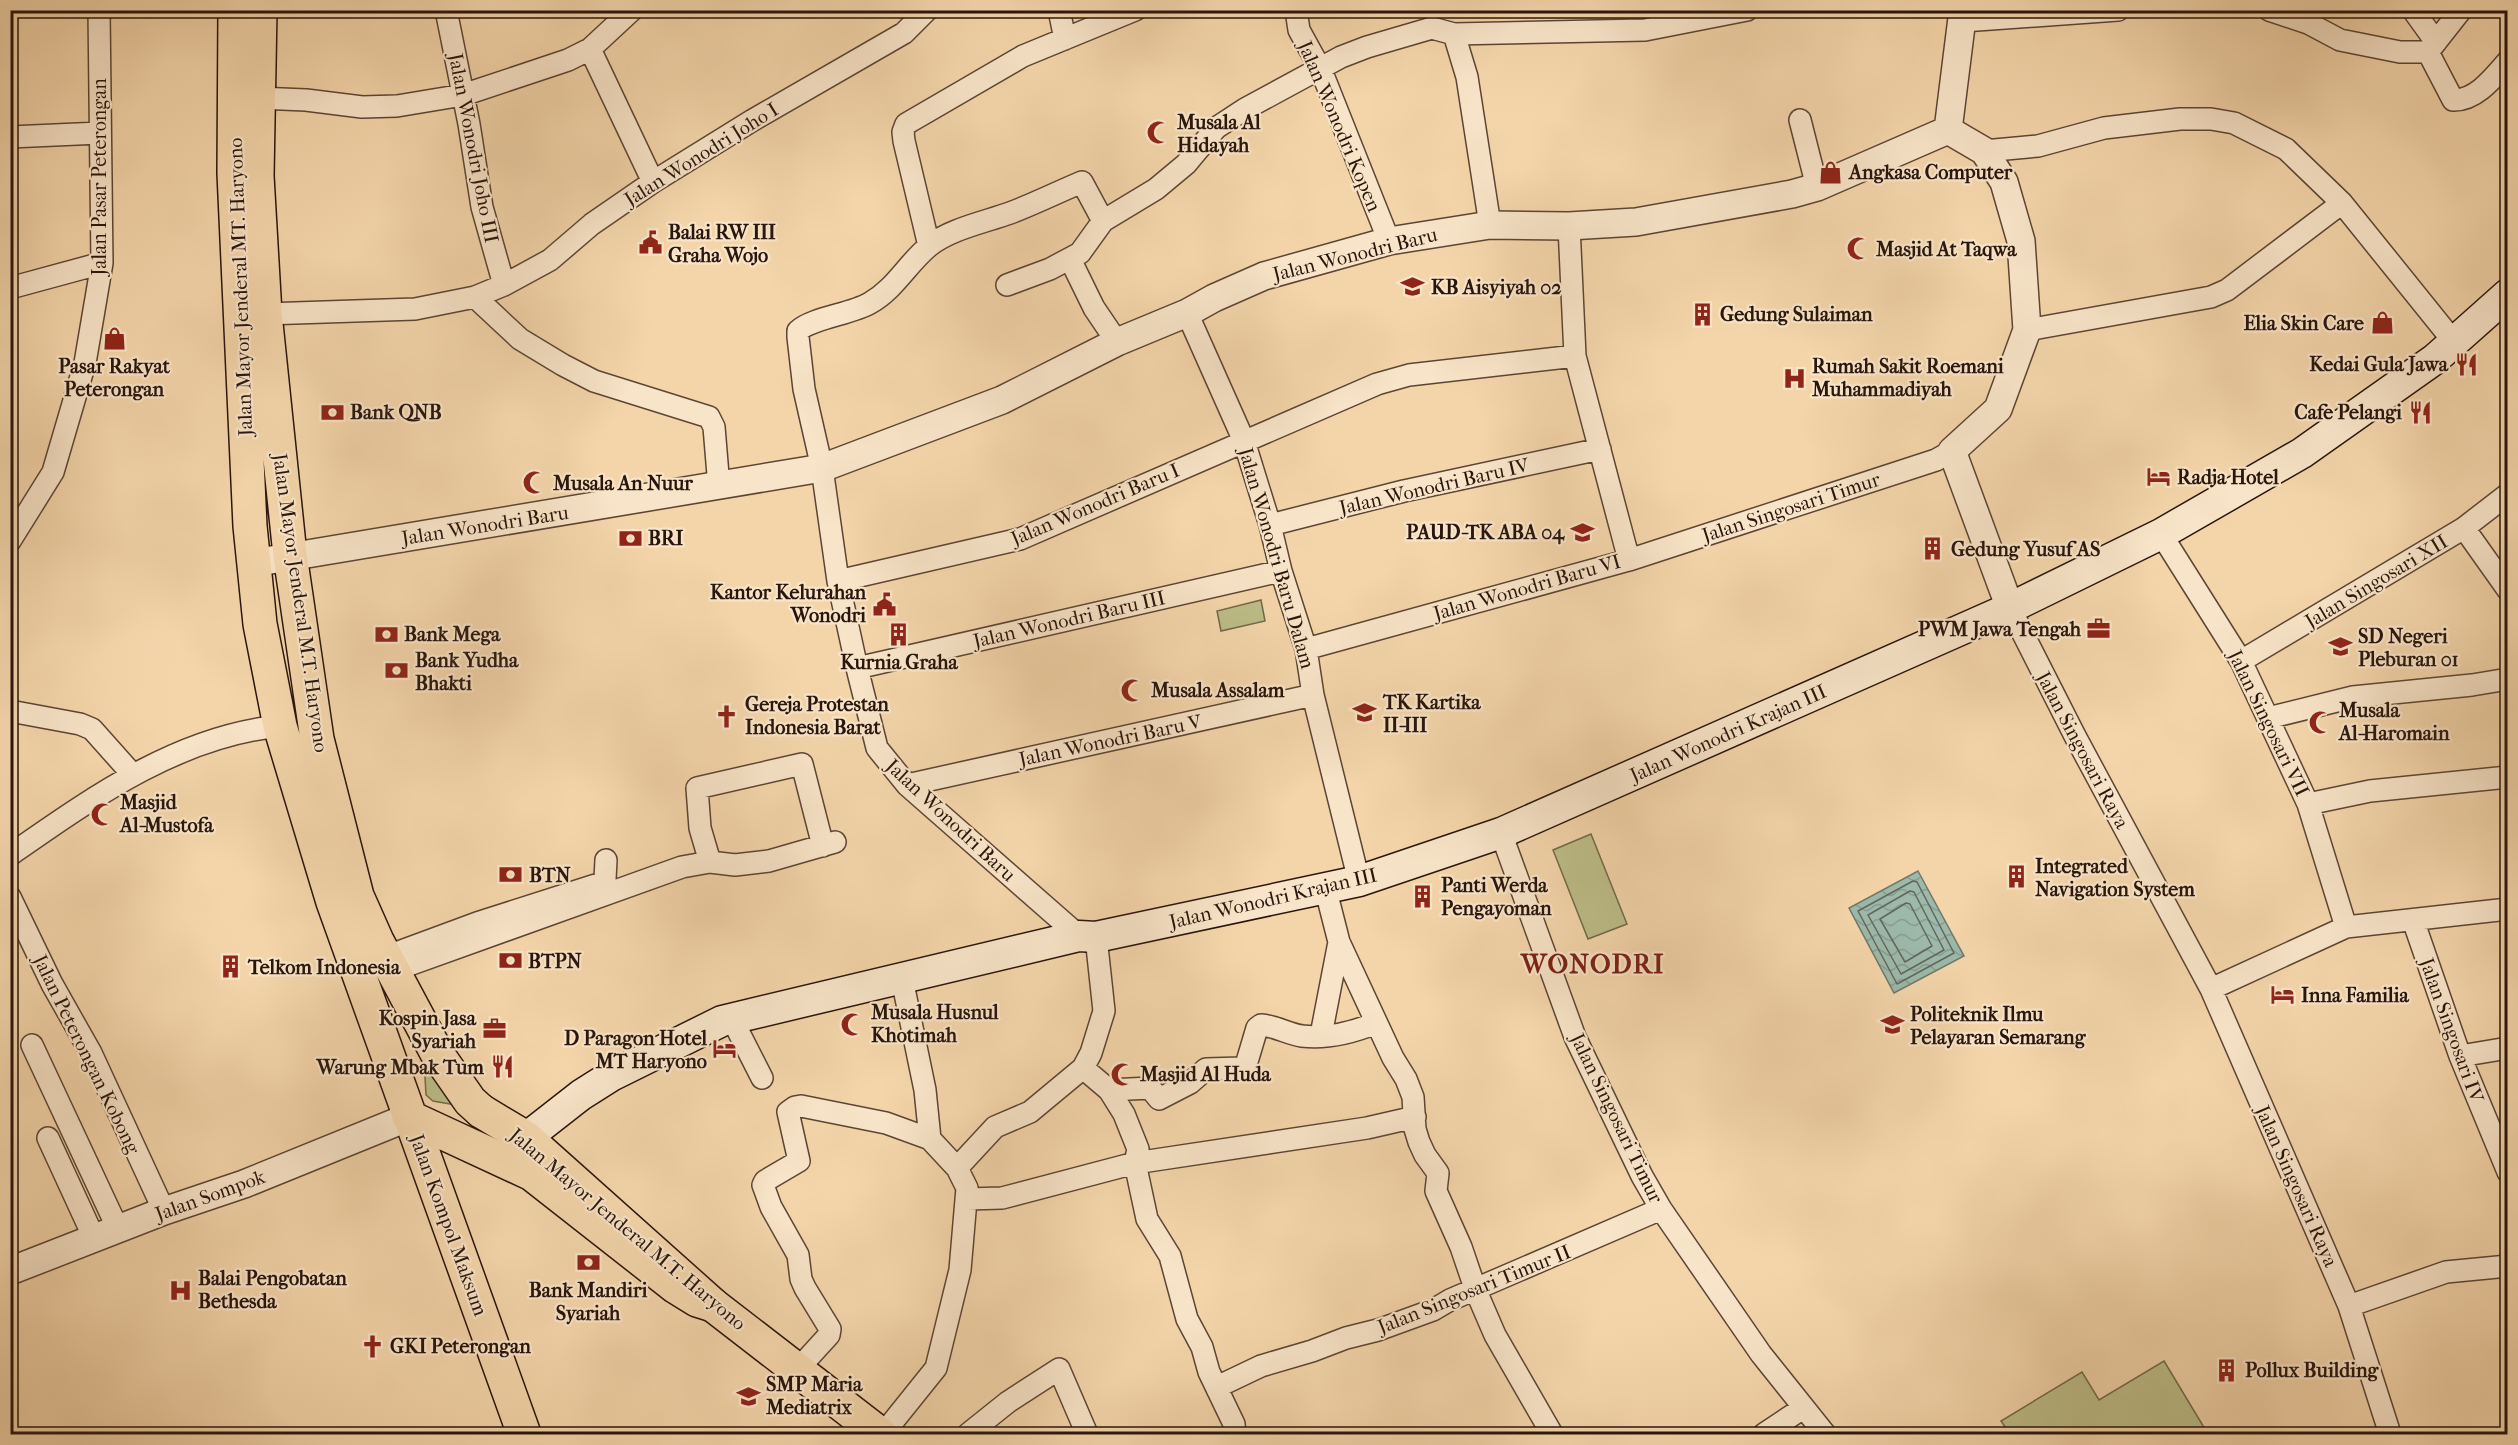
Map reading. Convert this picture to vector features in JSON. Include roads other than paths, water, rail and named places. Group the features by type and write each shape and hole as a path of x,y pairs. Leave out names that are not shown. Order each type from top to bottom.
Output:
{"main road":[{"name":"Jalan Mayor Jenderal MT. Haryono","path":"235,10 234,173 253,562 260,624 280,726 333,902 409,1117"},
{"name":"Jalan Mayor Jenderal M.T. Haryono","path":"260,10 258,176 265,314 290,555 317,738 357,896 394,975 438,1055 470,1101 481,1111 526,1138 713,1305 881,1434"},
{"path":"2010,608 2161,534 2302,453 2435,359 2508,294"},
{"name":"Jalan Wonodri Krajan III","path":"526,1138 581,1095 611,1076 707,1028 732,1019 1087,936 1359,881 1501,834 2010,608"},
{"path":"394,975 415,1038 416,1094 409,1117 532,1174 676,1287 697,1300 713,1305"},
{"name":"Jalan Kompol Maksum","path":"409,1117 431,1172 518,1433"},
{"path":"431,1172 433,1158 438,1149 451,1145 468,1144"}],"street":[{"name":"Jalan Pasar Peterongan","path":"10,541 53,472 86,363 102,262 99,10"},
{"name":"Jalan Wonodri Joho III","path":"446,10 482,207 504,285"},
{"path":"258,98 306,100 362,107 397,106 463,95 568,60 590,49 632,10"},
{"name":"Jalan Wonodri Joho I","path":"265,314 415,309 475,297 504,285 550,260 592,224 653,182 753,120 904,33 927,10"},
{"path":"1059,10 1065,39"},
{"path":"928,246 904,141 903,132 906,124 1023,56 1135,10"},
{"name":"Jalan Wonodri Kopen","path":"1296,10 1299,30 1321,70 1389,241"},
{"path":"1007,285 1070,260 1088,244 1103,222 1156,189 1186,164 1216,128 1245,109 1321,70 1341,57 1430,19 1454,34 1645,30 1747,10"},
{"path":"2010,608 1952,451 1998,409 2027,330 2021,241 2004,182 1984,152 1948,130 1963,16 2118,10"},
{"path":"2269,10 2308,23 2340,40 2400,52 2432,47 2462,10"},
{"path":"2413,10 2432,47 2453,100 2462,100 2491,82 2508,61"},
{"path":"1454,34 1467,77 1490,225"},
{"path":"590,49 653,182"},
{"path":"1984,152 2038,146 2104,128 2180,120 2211,119 2234,123 2286,149 2342,203 2454,342"},
{"path":"1800,120 1817,187"},
{"name":"Jalan Wonodri Baru","path":"290,555 719,487 822,468 1002,400 1117,342 1187,313 1214,298 1264,276 1389,241 1490,225 1569,226 1636,222 1745,204 1817,187 1948,130"},
{"path":"10,137 100,133"},
{"path":"822,468 804,389 798,331 807,325 858,309 872,302 887,291 928,246 948,234 1012,212 1082,182 1103,222"},
{"path":"2027,330 2211,297 2236,284 2342,203"},
{"name":"Jalan Wonodri Baru VI","path":"1306,649 1629,560 1575,356 1569,226"},
{"path":"1070,260 1094,308 1117,342"},
{"path":"10,288 102,262"},
{"path":"475,297 520,339 594,381 710,417 714,427 719,487"},
{"name":"Jalan Wonodri Baru Dalam","path":"1187,313 1244,441 1270,525 1281,570 1306,649 1313,695 1359,881"},
{"name":"Jalan Wonodri Baru I","path":"838,581 1020,539 1377,384 1409,375 1575,356"},
{"name":"Jalan Wonodri Baru IV","path":"1270,525 1404,491 1600,449"},
{"name":"Jalan Singosari Timur","path":"1629,560 1936,460 1952,451"},
{"name":"Jalan Wonodri Baru","path":"822,468 838,581 856,668 877,748 907,784 1087,936"},
{"name":"Jalan Singosari XII","path":"2241,661 2464,528 2508,494"},
{"path":"2464,528 2508,590"},
{"name":"Jalan Singosari VII","path":"2161,534 2241,661 2268,718 2308,804 2346,927"},
{"path":"253,562 290,555"},
{"name":"Jalan Wonodri Baru III","path":"856,668 1281,570"},
{"name":"Jalan Singosari Raya","path":"2010,608 2075,736 2211,989 2349,1306 2390,1434"},
{"path":"2268,718 2353,697 2472,685 2508,679"},
{"name":"Jalan Wonodri Baru V","path":"907,784 1313,695"},
{"path":"10,711 80,724 92,729 133,775"},
{"path":"10,855 133,775 162,759 208,740 258,728 280,726"},
{"path":"394,975 682,867 710,862 735,865 769,861 829,844 801,764 697,788 700,828 710,862"},
{"path":"2308,804 2370,791 2508,777"},
{"name":"Jalan Singosari Timur","path":"1501,834 1575,1037 1642,1176 1661,1209 1761,1354 1825,1434"},
{"path":"394,975 477,923 602,883 605,879 606,860"},
{"path":"1325,887 1339,942 1413,1097 1419,1142 1438,1173 1436,1191 1461,1247 1476,1291 1500,1343 1552,1434"},
{"name":"Jalan Peterongan Kobong","path":"10,897 51,984 91,1053 164,1211"},
{"path":"2211,989 2346,927 2508,909"},
{"name":"Jalan Singosari IV","path":"2413,920 2460,1056 2508,1172"},
{"path":"957,1167 994,1127 1037,1107 1083,1068 1091,1053 1104,1011 1087,936"},
{"path":"1322,1035 1339,942"},
{"path":"902,979 926,1098 930,1139"},
{"path":"732,1019 762,1078"},
{"path":"1108,1090 1150,1088 1159,1099 1190,1083 1206,1069 1242,1068 1246,1065 1257,1028 1262,1025 1302,1036 1360,1030 1376,1023"},
{"path":"32,1045 106,1233"},
{"path":"2460,1056 2508,1048"},
{"path":"1083,1068 1108,1090 1124,1114 1138,1149 1135,1164 1147,1219 1170,1256 1187,1319 1202,1347 1209,1372 1217,1387 1228,1431"},
{"path":"798,1369 831,1333 830,1327 805,1288 801,1278 798,1255 771,1207 763,1185 765,1181 799,1161 788,1112 801,1106 886,1123 930,1139 957,1167 967,1188 960,1270 936,1368 881,1434"},
{"name":"Jalan Sompok","path":"10,1271 164,1211 244,1184 409,1117"},
{"path":"967,1199 1002,1198 1135,1164 1367,1128 1414,1117"},
{"path":"48,1138 106,1233"},
{"name":"Jalan Singosari Timur II","path":"1217,1387 1261,1366 1378,1330 1433,1310 1450,1300 1476,1291 1661,1209"},
{"path":"2349,1306 2446,1272 2508,1266"},
{"path":"968,1434 1008,1402 1059,1369 1087,1434"},
{"path":"1764,1434 1803,1408"}],"water":[{"path":"1918,871 1964,956 1894,993 1849,908"}],"place":[{"name":"Musala Al Hidayah","path":"1159,133"},
{"name":"Angkasa Computer","path":"1831,172"},
{"name":"Balai RW III Graha Wojo","path":"650,243"},
{"name":"Masjid At Taqwa","path":"1858,249"},
{"name":"KB Aisyiyah 02","path":"1413,287"},
{"name":"Gedung Sulaiman","path":"1702,314"},
{"name":"Elia Skin Care","path":"2382,323"},
{"name":"Pasar Rakyat Peterongan","path":"114,339"},
{"name":"Kedai Gula Jawa","path":"2466,364"},
{"name":"Rumah Sakit Roemani Muhammadiyah","path":"1794,378"},
{"name":"Bank QNB","path":"332,412"},
{"name":"Cafe Pelangi","path":"2420,412"},
{"name":"Radja Hotel","path":"2159,477"},
{"name":"Musala An Nuur","path":"535,483"},
{"name":"PAUD-TK ABA 04","path":"1582,532"},
{"name":"BRI","path":"630,538"},
{"name":"Gedung Yusuf AS","path":"1933,549"},
{"name":"Kantor Kelurahan Wonodri","path":"884,604"},
{"name":"PWM Jawa Tengah","path":"2099,629"},
{"name":"Bank Mega","path":"386,634"},
{"name":"Kurnia Graha","path":"899,635"},
{"name":"SD Negeri Pleburan 01","path":"2340,647"},
{"name":"Bank Yudha Bhakti","path":"397,671"},
{"name":"Musala Assalam","path":"1133,690"},
{"name":"TK Kartika II-III","path":"1365,713"},
{"name":"Gereja Protestan Indonesia Barat","path":"727,716"},
{"name":"Musala Al-Haromain","path":"2321,722"},
{"name":"Masjid Al-Mustofa","path":"102,814"},
{"name":"BTN","path":"511,875"},
{"name":"Integrated Navigation System","path":"2017,877"},
{"name":"Panti Werda Pengayoman","path":"1423,896"},
{"name":"BTPN","path":"510,961"},
{"name":"Telkom Indonesia","path":"230,967"},
{"name":"Inna Familia","path":"2283,995"},
{"name":"Musala Husnul Khotimah","path":"853,1024"},
{"name":"Politeknik Ilmu Pelayaran Semarang","path":"1892,1025"},
{"name":"Kospin Jasa Syariah","path":"494,1029"},
{"name":"D Paragon Hotel MT Haryono","path":"725,1049"},
{"name":"Warung Mbak Tum","path":"502,1067"},
{"name":"Masjid Al Huda","path":"1122,1074"},
{"name":"Bank Mandiri Syariah","path":"588,1262"},
{"name":"Balai Pengobatan Bethesda","path":"180,1290"},
{"name":"GKI Peterongan","path":"372,1346"},
{"name":"Pollux Building","path":"2227,1370"},
{"name":"SMP Maria Mediatrix","path":"748,1396"}],"district":[{"name":"WONODRI","path":"1593,964"}]}
